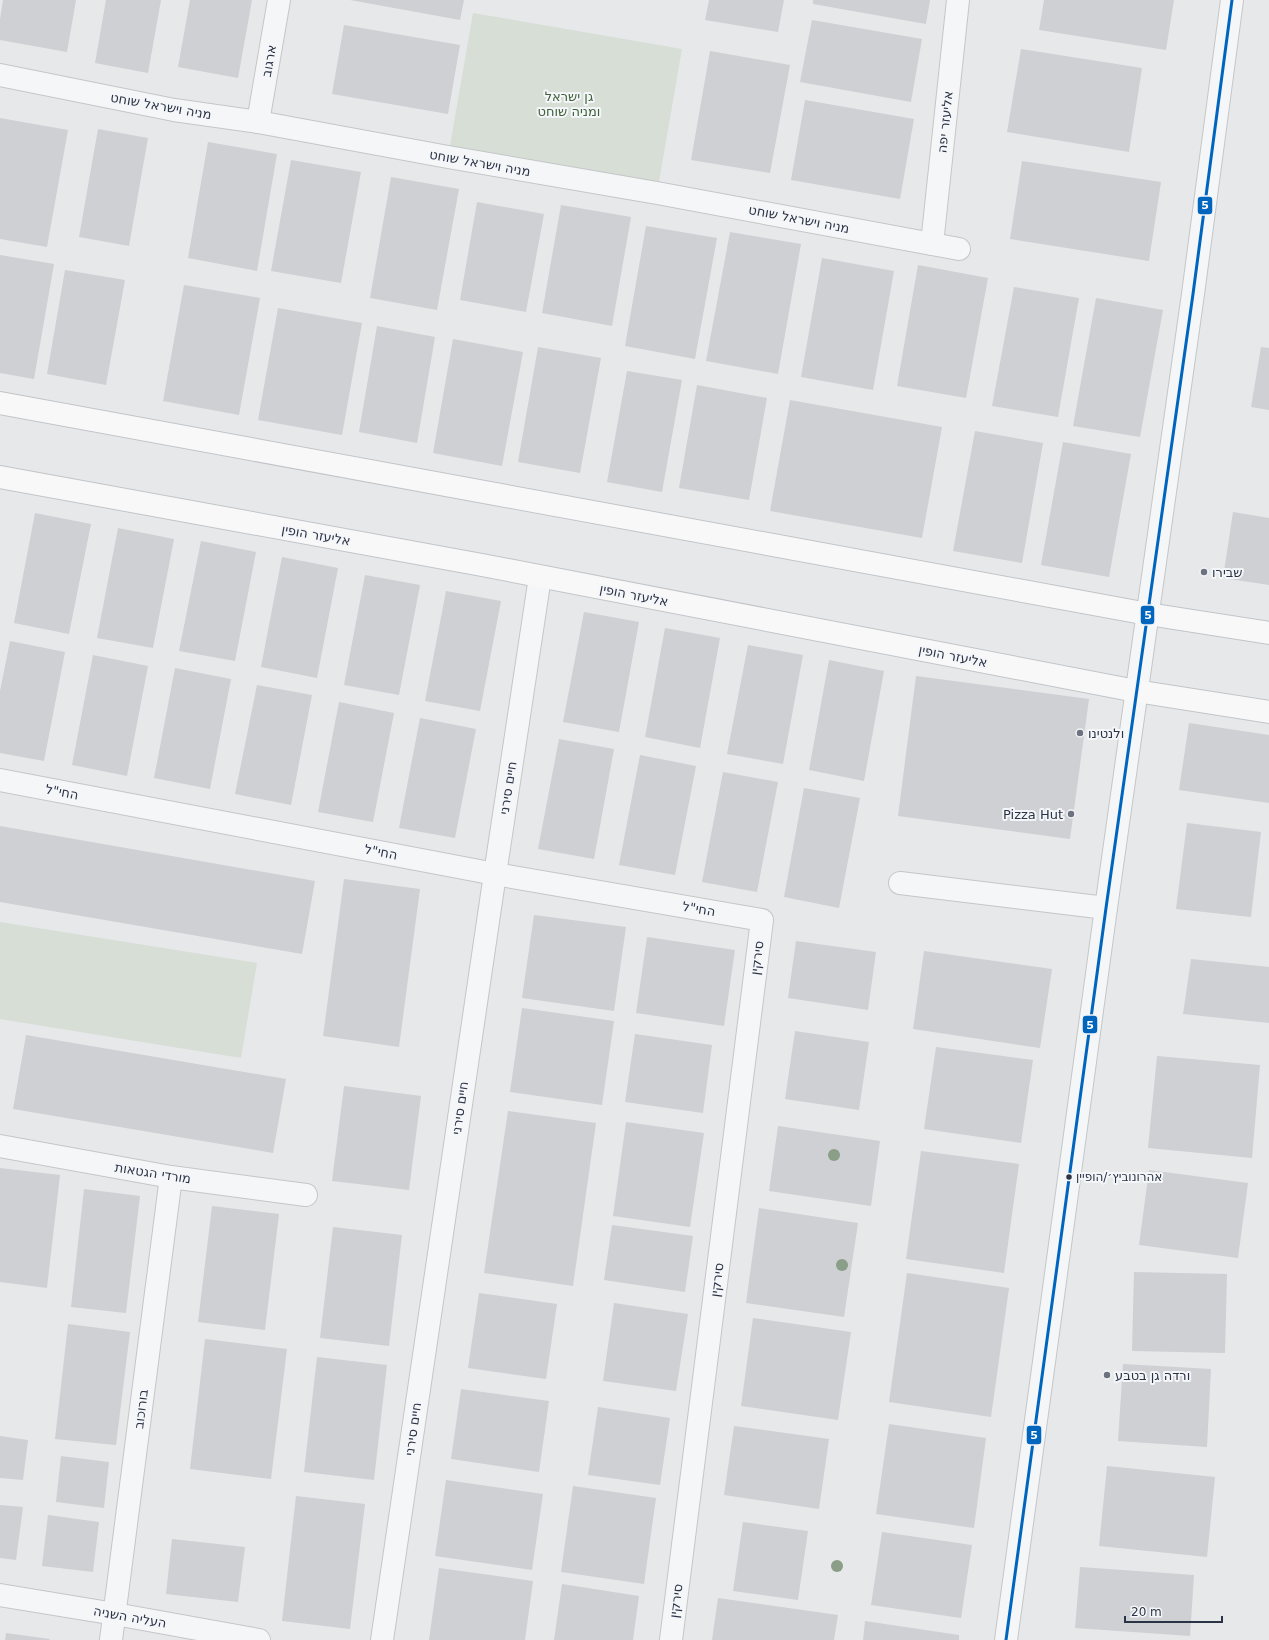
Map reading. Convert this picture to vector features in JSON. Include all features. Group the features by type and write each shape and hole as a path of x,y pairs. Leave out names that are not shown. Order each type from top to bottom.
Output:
{"main road":[{"path":"0,403 1148,614 1269,633"},
{"name":"אליעזר הופין","path":"0,477 540,577 1136,691 1269,712"}],"street":[{"name":"ארגוב","path":"258,122 279,0"},
{"name":"אליעזר יפה","path":"932,244 958,0"},
{"path":"1006,1640 1232,0"},
{"name":"מניה וישראל שוחט","path":"0,75 174,110 258,122 657,193 959,249"},
{"name":"חיים סירני","path":"382,1640 540,577"},
{"name":"החי\"ל","path":"0,780 495,874 762,920"},
{"path":"900,883 1106,908"},
{"name":"סירקין","path":"672,1640 762,920"},
{"name":"מורדי הגטאות","path":"0,1146 171,1177 306,1194"},
{"name":"בורוכוב","path":"111,1640 171,1177"},
{"name":"העליה השניה","path":"0,1595 260,1640"}],"green space":[{"name":"גן ישראל ומניה שוחט","path":"473,13 682,49 657,193 448,157"},
{"path":"0,922 257,963 241,1058 0,1019"}],"building":[{"path":"3,0 76,0 67,52 0,40 0,19"},
{"path":"106,0 161,0 148,73 95,63"},
{"path":"190,0 252,0 238,78 178,67"},
{"path":"350,0 464,0 460,20"},
{"path":"709,0 784,0 778,32 705,20"},
{"path":"813,0 930,0 926,24 813,4"},
{"path":"1044,0 1174,0 1166,50 1039,30"},
{"path":"812,20 922,39 911,102 800,82"},
{"path":"344,25 460,45 448,114 332,94"},
{"path":"1021,49 1142,68 1129,152 1007,132"},
{"path":"710,51 790,65 770,173 691,160"},
{"path":"805,100 914,119 900,199 791,180"},
{"path":"0,118 68,130 47,247 0,239"},
{"path":"98,129 148,138 129,246 79,237"},
{"path":"208,142 277,154 257,271 188,258"},
{"path":"291,160 361,172 341,283 271,271"},
{"path":"1022,161 1161,182 1149,261 1010,239"},
{"path":"391,177 459,189 437,310 370,298"},
{"path":"477,202 544,214 526,312 460,300"},
{"path":"561,205 631,217 612,326 542,313"},
{"path":"646,226 717,238 695,359 625,346"},
{"path":"730,232 801,244 778,374 706,361"},
{"path":"0,255 54,264 34,379 0,373"},
{"path":"822,258 894,271 873,390 801,377"},
{"path":"918,265 988,278 966,398 897,386"},
{"path":"65,270 125,280 106,385 47,374"},
{"path":"184,285 260,298 239,415 163,401"},
{"path":"1014,287 1079,298 1058,417 992,406"},
{"path":"1096,298 1163,310 1140,437 1073,426"},
{"path":"278,308 362,323 342,435 258,420"},
{"path":"377,326 435,337 417,443 359,432"},
{"path":"453,339 523,352 502,466 433,453"},
{"path":"538,347 601,358 580,473 518,462"},
{"path":"1261,347 1269,348 1269,410 1251,407"},
{"path":"627,371 682,380 662,492 607,482"},
{"path":"697,385 767,398 749,500 679,488"},
{"path":"790,400 942,427 922,538 770,511"},
{"path":"975,431 1043,443 1022,563 953,551"},
{"path":"1063,442 1131,454 1109,577 1041,565"},
{"path":"1233,512 1269,518 1269,585 1223,578"},
{"path":"35,513 91,524 69,634 14,623"},
{"path":"118,528 174,539 153,648 97,638"},
{"path":"201,541 256,552 235,661 179,651"},
{"path":"282,557 338,568 317,678 261,667"},
{"path":"365,575 420,585 399,695 344,685"},
{"path":"446,591 501,601 480,711 425,701"},
{"path":"584,612 639,622 619,732 563,722"},
{"path":"665,628 720,638 700,748 645,737"},
{"path":"10,641 65,652 44,761 0,753 0,691"},
{"path":"748,645 803,655 783,764 727,754"},
{"path":"93,655 148,666 127,776 72,765"},
{"path":"829,660 884,671 864,781 809,770"},
{"path":"175,668 231,679 210,789 154,778"},
{"path":"916,676 1089,699 1070,839 898,816"},
{"path":"257,685 312,695 291,805 235,794"},
{"path":"339,702 394,713 373,822 318,812"},
{"path":"420,718 476,729 455,838 399,828"},
{"path":"1189,723 1269,735 1269,803 1179,790"},
{"path":"559,739 614,749 594,859 538,849"},
{"path":"640,755 696,766 675,875 619,865"},
{"path":"723,772 778,782 757,892 702,882"},
{"path":"804,788 860,798 839,908 784,897"},
{"path":"1187,823 1261,832 1251,917 1176,909"},
{"path":"0,826 315,881 302,954 0,902"},
{"path":"344,879 420,889 399,1047 323,1036"},
{"path":"534,915 626,927 614,1011 522,998"},
{"path":"647,937 735,950 724,1026 636,1013"},
{"path":"796,941 876,952 868,1010 788,998"},
{"path":"924,951 1052,969 1040,1048 913,1029"},
{"path":"1191,959 1269,967 1269,1023 1183,1014"},
{"path":"522,1008 614,1021 602,1105 510,1092"},
{"path":"795,1031 869,1042 859,1110 785,1099"},
{"path":"635,1034 712,1045 703,1113 625,1102"},
{"path":"26,1035 286,1079 273,1153 13,1109"},
{"path":"936,1047 1033,1060 1021,1143 924,1129"},
{"path":"1157,1056 1260,1065 1252,1158 1148,1148"},
{"path":"344,1086 421,1096 409,1190 332,1181"},
{"path":"508,1111 596,1123 573,1286 484,1273"},
{"path":"626,1122 704,1133 690,1227 613,1216"},
{"path":"778,1126 880,1141 871,1206 769,1191"},
{"path":"921,1151 1019,1164 1004,1273 906,1259"},
{"path":"0,1168 60,1175 47,1288 0,1282"},
{"path":"1149,1170 1248,1183 1238,1258 1139,1245"},
{"path":"84,1189 140,1196 126,1313 71,1307"},
{"path":"212,1206 279,1214 265,1330 198,1322"},
{"path":"759,1208 858,1223 844,1317 746,1303"},
{"path":"612,1225 693,1236 685,1292 604,1280"},
{"path":"333,1227 402,1235 389,1346 320,1338"},
{"path":"1134,1272 1227,1274 1225,1353 1132,1351"},
{"path":"907,1273 1009,1288 991,1417 889,1402"},
{"path":"479,1293 557,1304 546,1379 468,1368"},
{"path":"614,1303 688,1314 676,1391 603,1381"},
{"path":"753,1318 851,1332 838,1420 741,1406"},
{"path":"68,1324 130,1332 116,1445 55,1439"},
{"path":"205,1339 287,1349 271,1479 190,1469"},
{"path":"317,1357 387,1365 374,1480 304,1472"},
{"path":"1123,1364 1211,1369 1207,1447 1118,1441"},
{"path":"461,1389 549,1401 539,1472 451,1459"},
{"path":"598,1407 670,1418 660,1485 588,1475"},
{"path":"889,1424 986,1438 974,1528 876,1514"},
{"path":"734,1426 829,1439 819,1509 724,1495"},
{"path":"0,1436 28,1440 23,1480 0,1478"},
{"path":"61,1456 109,1462 104,1508 56,1502"},
{"path":"1107,1466 1215,1477 1207,1557 1099,1546"},
{"path":"446,1480 543,1494 532,1570 435,1556"},
{"path":"573,1486 656,1498 644,1584 561,1572"},
{"path":"296,1496 365,1504 350,1629 282,1621"},
{"path":"0,1505 23,1507 16,1560 0,1558"},
{"path":"48,1515 99,1522 93,1572 42,1566"},
{"path":"743,1522 808,1531 798,1600 733,1591"},
{"path":"882,1532 972,1545 961,1618 871,1605"},
{"path":"172,1539 245,1547 238,1602 166,1594"},
{"path":"1080,1567 1194,1575 1190,1636 1075,1628"},
{"path":"439,1568 533,1581 525,1640 429,1640"},
{"path":"562,1584 639,1596 633,1640 554,1640"},
{"path":"718,1598 838,1615 834,1640 712,1640"},
{"path":"865,1621 959,1635 959,1640 863,1640"},
{"path":"6,1633 50,1639 5,1640"}],"transit line":[{"name":"5","path":"1006,1640 1106,908 1193,294 1232,0"}],"place":[{"name":"שבירו","path":"1204,572"},
{"name":"ולנטינו","path":"1080,733"},
{"name":"Pizza Hut","path":"1071,814"},
{"name":"אהרונוביץ׳/הופיין","path":"1069,1177"},
{"name":"ורדה גן בטבע","path":"1107,1375"}]}
